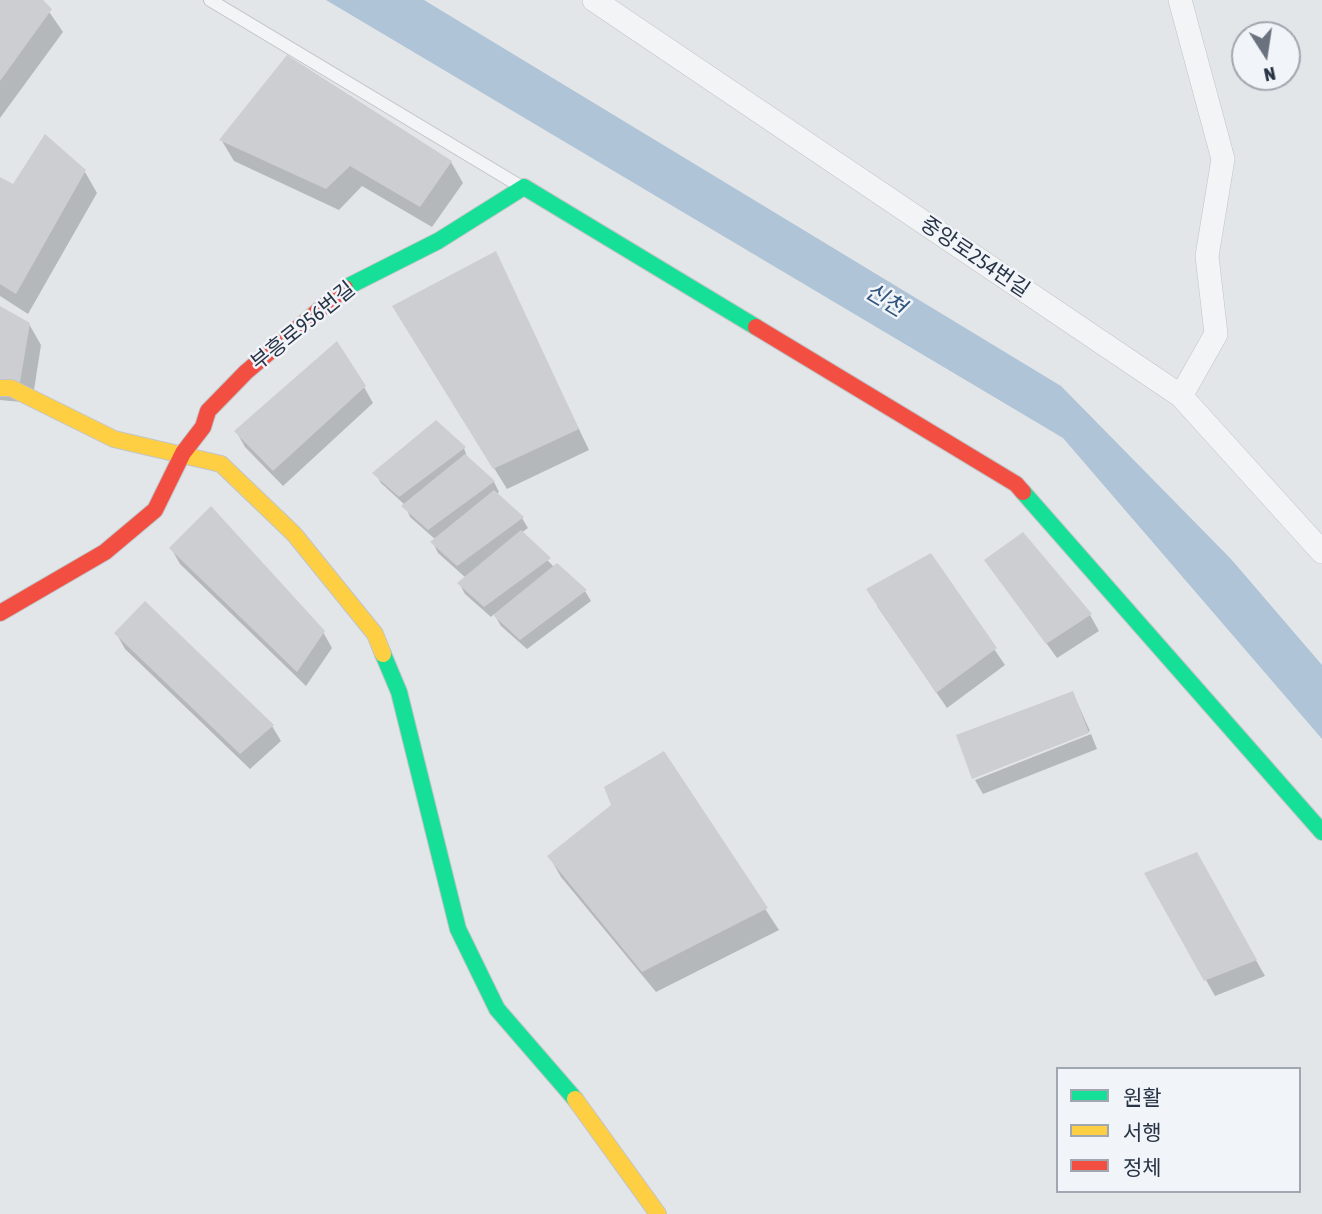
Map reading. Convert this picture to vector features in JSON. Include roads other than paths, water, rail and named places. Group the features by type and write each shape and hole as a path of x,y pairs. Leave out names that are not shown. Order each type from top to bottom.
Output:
{"street":[{"name":"중앙로254번길","path":"594,0 1181,396 1322,552"},
{"path":"1180,0 1223,159 1207,256 1216,334 1181,396"},
{"name":"부흥로956번길","path":"0,613 105,552 155,510 183,453 203,427 208,411 246,372 347,286 438,242 524,187"},
{"path":"524,187 1016,484 1322,832"},
{"path":"0,388 11,388 114,439 221,464 293,534 375,634 400,692 458,929 497,1009 582,1107 658,1214"}],"lane":[{"path":"210,0 524,187"}],"water":[{"name":"신천","path":"326,0 424,0 1061,386 1231,559 1322,665 1322,739 1063,438"}]}
